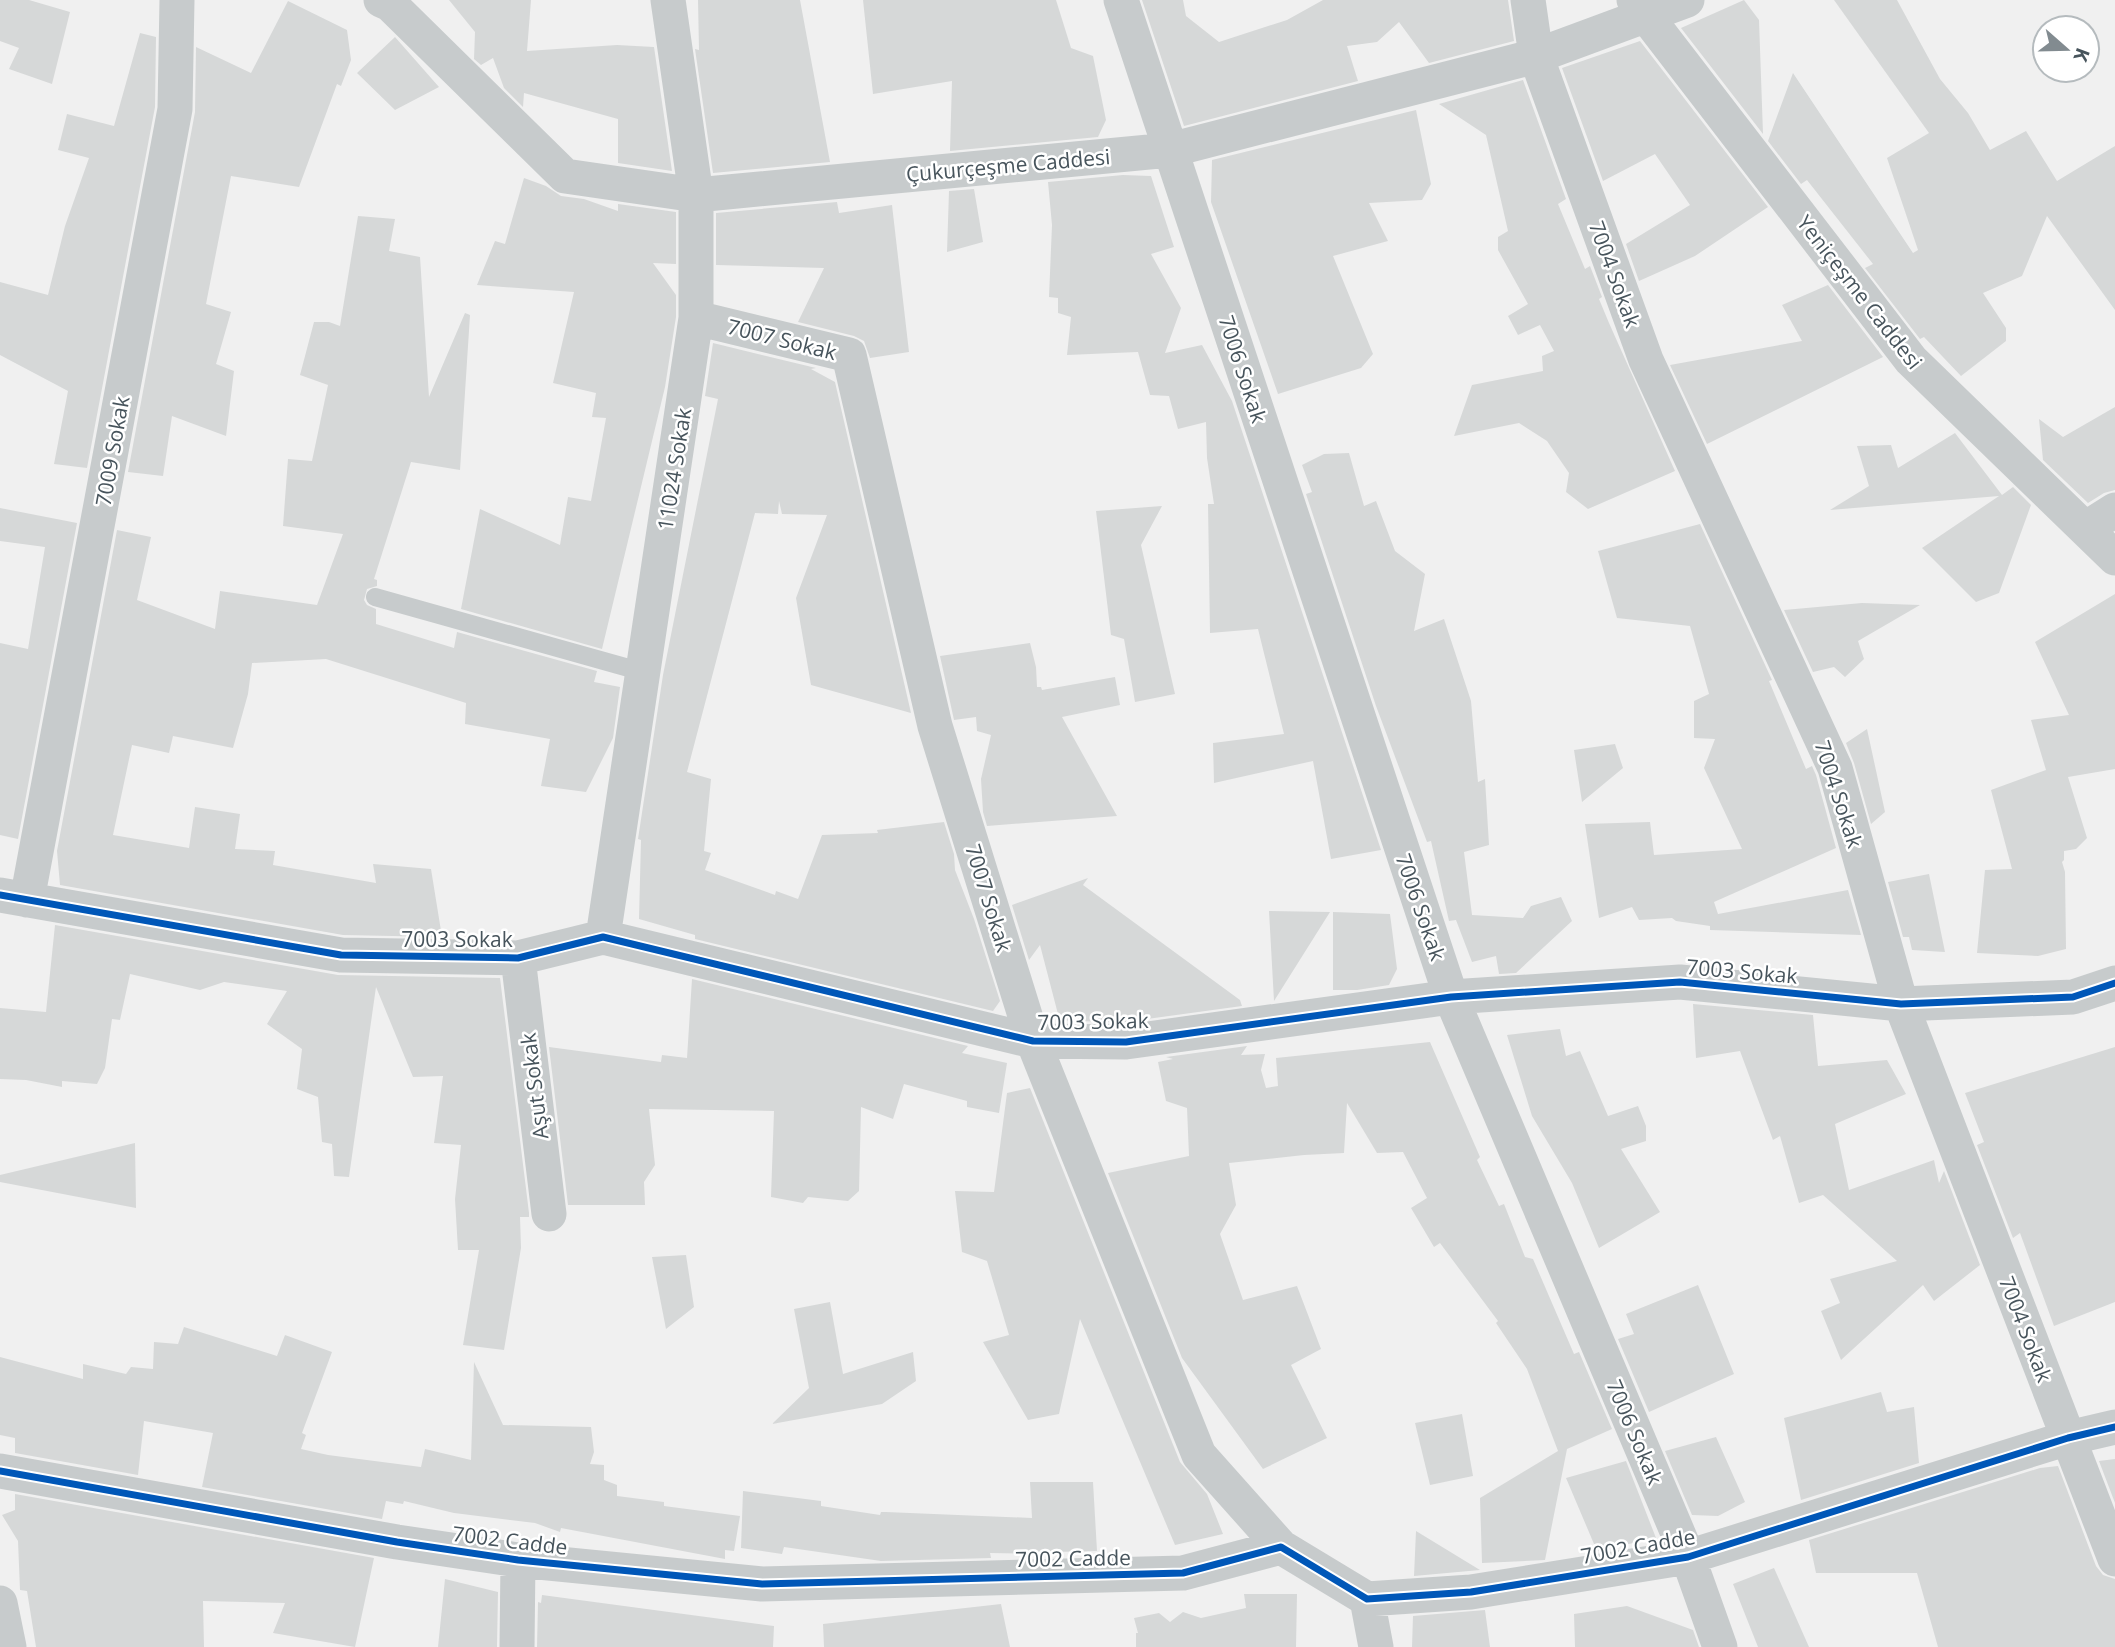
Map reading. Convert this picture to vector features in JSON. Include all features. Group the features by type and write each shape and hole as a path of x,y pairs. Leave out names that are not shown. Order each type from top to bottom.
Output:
{"street":[{"name":"7009 Sokak","path":"14,897 175,109 177,0"},
{"name":"Çukurçeşme Caddesi","path":"381,0 390,4 565,176 696,195 1170,150 1536,56 1640,8 1687,0"},
{"name":"11024 Sokak","path":"604,937 696,318 696,195 668,0"},
{"name":"7006 Sokak","path":"1121,0 1451,997 1688,1558 1720,1647"},
{"name":"7004 Sokak","path":"1528,0 1536,56 1646,360 1835,768 1902,1004 2115,1559"},
{"name":"Yeniçeşme Caddesi","path":"1640,8 1912,360 2115,558"},
{"name":"7007 Sokak","path":"696,318 849,355 935,726 1033,1041 1199,1455 1281,1546"},
{"path":"2085,529 2115,510"},
{"name":"7003 Sokak","path":"14,897 341,955 519,958 604,937 1033,1041 1126,1042 1451,997 1680,982 1902,1004 2073,997 2115,983"},
{"name":"Aşut Sokak","path":"519,958 549,1214"},
{"name":"7002 Cadde","path":"1367,1598 1471,1592 1688,1558 2068,1437 2115,1427"},
{"name":"7002 Cadde","path":"0,1471 397,1542 519,1560 762,1584 1183,1573 1281,1546"},
{"path":"1281,1546 1367,1598 1376,1647"},
{"path":"517,1647 519,1560"},
{"path":"0,1603 9,1647"}],"lane":[{"path":"374,597 643,672"}],"building":[{"path":"0,0 29,0 70,12 52,84 9,69 19,48 0,41"},
{"path":"449,0 531,0 527,51 617,45 654,47 672,171 618,163 618,119 524,93 523,107 504,88 493,58 481,65 474,59 475,32"},
{"path":"698,0 800,0 830,162 713,173 695,49 699,50"},
{"path":"863,0 1056,0 1071,48 1093,56 1106,120 1098,137 950,151 952,81 873,94"},
{"path":"1142,0 1183,0 1186,16 1219,42 1287,20 1323,0 1508,0 1514,41 1429,63 1399,22 1377,42 1347,46 1358,81 1184,126"},
{"path":"1744,0 1759,20 1763,134 1681,28"},
{"path":"1834,0 1897,0 1940,79 1968,113 1990,150 2026,131 2057,181 2115,146 2115,310 2047,216 2022,276 1983,293 2006,328 2006,341 1961,376 1924,337 1920,339 1865,268 1873,264 1807,180 1801,184 1768,141 1793,73 1913,253 1918,250 1887,158 1929,133"},
{"path":"288,1 347,30 351,60 341,86 337,84 299,187 231,176 206,304 231,312 216,364 234,371 226,436 172,416 163,476 128,472 195,112 196,47 251,73"},
{"path":"140,33 156,37 155,107 87,468 54,464 68,391 0,355 0,282 48,295 65,226 89,158 58,150 67,114 114,126"},
{"path":"395,37 439,87 395,110 357,73"},
{"path":"1640,41 1768,207 1695,256 1639,281 1626,244 1690,205 1655,154 1603,181 1562,68"},
{"path":"1523,80 1566,199 1558,204 1585,269 1590,266 1602,297 1599,299 1675,471 1588,509 1566,492 1569,473 1547,441 1519,423 1454,436 1472,385 1543,371 1542,356 1554,351 1540,325 1518,335 1508,316 1528,304 1498,250 1498,237 1508,231 1486,135 1439,104"},
{"path":"1416,110 1431,184 1422,200 1369,203 1388,241 1333,256 1373,354 1361,368 1278,394 1211,202 1212,160"},
{"path":"1123,175 1151,176 1174,247 1151,254 1181,308 1165,353 1202,345 1232,401 1381,850 1331,859 1313,761 1214,783 1213,743 1284,734 1258,629 1210,633 1208,504 1214,504 1207,458 1206,422 1178,429 1169,396 1150,395 1138,352 1067,355 1071,317 1058,313 1058,298 1049,297 1052,225 1048,182"},
{"path":"524,178 546,186 561,196 584,199 618,211 618,204 676,212 676,264 653,263 676,295 676,317 665,387 602,649 461,609 480,509 560,545 568,497 591,501 606,418 592,417 596,393 553,383 574,292 477,285 495,241 505,244"},
{"path":"974,189 983,242 947,252 949,191"},
{"path":"837,202 839,213 892,205 909,352 870,358 864,341 854,336 798,322 824,268 716,265 716,213"},
{"path":"358,216 395,219 389,251 420,257 429,397 465,313 470,315 460,470 411,462 374,579 377,580 377,586 367,589 364,600 367,605 376,609 376,624 454,648 457,632 597,671 594,682 620,687 613,738 586,792 541,786 550,739 465,724 466,703 326,659 252,663 248,694 233,748 173,736 169,753 132,745 113,835 189,848 195,807 240,814 235,849 275,851 273,865 376,883 373,864 431,869 442,937 343,935 60,885 57,851 117,530 151,537 137,600 215,629 220,591 317,605 343,534 283,526 288,459 312,461 328,385 300,375 314,322 329,322 340,326"},
{"path":"1828,285 1883,357 1707,444 1670,365 1802,341 1782,305"},
{"path":"713,343 816,368 811,369 835,382 911,713 811,685 796,598 827,515 782,514 779,501 778,514 755,513 687,772 711,779 704,851 711,853 705,870 775,895 776,891 798,899 822,835 878,833 877,830 944,822 954,854 955,870 1000,1001 993,1011 695,939 695,935 639,919 641,840 638,839 663,675 718,399 705,396"},
{"path":"2115,407 2115,490 2088,503 2043,460 2039,419 2063,437"},
{"path":"1955,433 2002,495 2013,487 2031,505 1999,593 1976,602 1922,548 1999,496 1830,510 1869,486 1857,446 1891,445 1898,468"},
{"path":"1349,453 1364,506 1376,501 1395,551 1425,574 1414,631 1444,619 1471,701 1478,782 1485,779 1489,845 1464,852 1472,915 1523,918 1531,906 1561,897 1572,921 1516,973 1499,974 1496,956 1472,962 1456,920 1449,921 1431,841 1427,842 1376,706 1306,494 1312,492 1302,465 1324,454"},
{"path":"1162,506 1141,545 1175,694 1135,702 1124,639 1111,635 1096,511"},
{"path":"0,508 77,523 18,839 0,835 0,643 28,649 45,547 0,541"},
{"path":"1700,524 1772,680 1769,681 1806,769 1812,766 1816,775 1836,848 1714,902 1718,914 1848,890 1861,935 1710,930 1710,926 1676,921 1672,918 1639,920 1632,907 1599,918 1585,824 1650,822 1654,855 1742,849 1704,768 1715,739 1694,738 1694,701 1709,694 1690,626 1617,618 1598,551"},
{"path":"2115,594 2115,769 2068,777 2087,838 2076,849 2064,851 2062,862 2065,872 2066,949 2038,956 1977,953 1985,870 2012,869 1991,790 2046,770 2031,720 2069,715 2035,642"},
{"path":"1862,603 1920,605 1858,641 1864,659 1845,677 1834,667 1813,672 1784,610"},
{"path":"1030,643 1036,667 1037,687 1042,690 1115,677 1120,705 1062,717 1117,816 987,826 983,812 981,779 991,735 977,731 976,717 954,720 940,656"},
{"path":"1867,729 1885,812 1871,824 1846,743"},
{"path":"1615,744 1623,768 1582,802 1574,750"},
{"path":"1929,874 1945,952 1912,950 1909,937 1903,937 1888,882"},
{"path":"1088,878 1083,885 1240,1000 1242,1006 1125,1022 1069,1021 1059,1018 1040,945 1029,960 1012,905"},
{"path":"1269,911 1330,912 1274,1001"},
{"path":"1333,912 1390,914 1397,969 1389,985 1357,990 1333,990"},
{"path":"55,925 338,975 500,978 529,1213 529,1217 520,1217 521,1248 504,1350 463,1345 479,1250 458,1250 455,1199 461,1145 434,1143 443,1076 413,1077 376,987 349,1177 334,1176 332,1144 322,1142 318,1097 297,1089 302,1049 267,1024 287,991 224,982 200,990 130,974 120,1020 112,1019 105,1068 97,1084 62,1081 62,1087 26,1080 0,1079 0,1008 46,1012"},
{"path":"692,979 968,1046 962,1053 1007,1063 999,1113 967,1107 967,1101 904,1084 893,1119 861,1107 859,1191 848,1201 808,1197 803,1203 771,1197 774,1111 649,1109 655,1165 644,1182 645,1205 568,1205 549,1047 661,1062 662,1055 687,1058"},
{"path":"1693,1004 1813,1015 1818,1066 1887,1060 1906,1094 1835,1124 1849,1190 1934,1160 1939,1183 1944,1171 1980,1265 1934,1301 1923,1285 1841,1360 1821,1311 1840,1303 1830,1279 1897,1261 1823,1195 1799,1203 1780,1136 1773,1140 1740,1051 1696,1058"},
{"path":"1560,1029 1566,1056 1580,1051 1608,1116 1638,1106 1646,1126 1646,1141 1621,1149 1660,1212 1599,1248 1572,1183 1532,1116 1507,1035"},
{"path":"1430,1042 1480,1157 1477,1160 1499,1206 1504,1204 1525,1257 1533,1259 1574,1354 1579,1352 1612,1429 1567,1449 1545,1560 1482,1563 1480,1498 1558,1451 1527,1369 1496,1323 1498,1321 1440,1243 1434,1247 1411,1208 1427,1198 1403,1152 1377,1153 1347,1103 1344,1153 1229,1163 1236,1205 1220,1234 1243,1300 1297,1286 1321,1349 1291,1365 1327,1438 1263,1469 1182,1358 1108,1173 1189,1156 1187,1108 1166,1101 1158,1062 1173,1059 1166,1057 1247,1046 1241,1055 1265,1054 1261,1070 1266,1088 1278,1086 1276,1058"},
{"path":"2115,1047 2115,1302 2054,1326 2020,1233 2013,1238 1977,1145 1984,1142 1965,1093"},
{"path":"1030,1088 1180,1462 1207,1494 1223,1534 1175,1545 1080,1319 1059,1414 1028,1420 983,1342 1009,1335 987,1261 962,1252 955,1191 994,1192 1007,1093"},
{"path":"135,1143 136,1208 0,1182 0,1175"},
{"path":"686,1255 694,1307 666,1329 652,1257"},
{"path":"1698,1285 1734,1374 1649,1412 1618,1339 1634,1334 1626,1314"},
{"path":"830,1302 843,1374 913,1352 916,1381 882,1404 772,1424 809,1388 794,1309"},
{"path":"184,1327 277,1356 285,1335 332,1352 302,1433 306,1435 301,1449 421,1467 425,1449 471,1460 474,1362 503,1425 591,1427 594,1452 590,1464 604,1465 604,1480 617,1485 617,1496 664,1502 664,1506 740,1516 734,1551 725,1550 725,1559 561,1528 560,1532 535,1523 454,1513 404,1501 403,1504 386,1501 382,1519 202,1487 213,1433 144,1421 138,1475 15,1453 15,1438 0,1435 0,1357 83,1379 83,1364 126,1374 131,1367 153,1369 154,1342 178,1344"},
{"path":"1881,1392 1887,1412 1914,1407 1919,1463 1801,1500 1784,1418"},
{"path":"1462,1414 1473,1476 1430,1485 1415,1423"},
{"path":"1716,1437 1745,1502 1718,1516 1692,1515 1665,1451"},
{"path":"2115,1459 2115,1503 2099,1461"},
{"path":"1626,1461 1656,1538 1597,1551 1566,1478"},
{"path":"2058,1466 2096,1566 2103,1575 2115,1579 2115,1647 1938,1647 1917,1573 1816,1573 1809,1540 2040,1468"},
{"path":"1030,1482 1093,1482 1097,1551 1052,1554 990,1553 991,1558 881,1561 784,1547 782,1554 741,1548 743,1491 821,1501 821,1506 880,1515 881,1512 886,1512 1032,1518"},
{"path":"15,1494 374,1558 355,1647 273,1633 285,1603 203,1601 204,1647 36,1647 27,1591 20,1590 18,1541 2,1515 15,1510"},
{"path":"1416,1531 1480,1570 1414,1576"},
{"path":"1774,1568 1809,1647 1758,1647 1733,1584"},
{"path":"445,1579 498,1592 497,1647 438,1647"},
{"path":"1244,1594 1297,1594 1296,1647 1136,1647 1138,1633 1134,1618 1159,1613 1170,1622 1183,1612 1201,1618 1246,1608"},
{"path":"542,1595 774,1626 773,1647 537,1647 538,1602 541,1603"},
{"path":"1001,1604 1010,1647 824,1647 823,1624"},
{"path":"1627,1606 1693,1630 1699,1647 1575,1647 1574,1614"},
{"path":"1485,1610 1490,1647 1412,1647 1413,1616"}],"cycle path":[{"path":"0,895 341,955 518,958 603,937 1033,1041 1126,1042 1451,997 1680,982 1901,1004 2073,997 2115,983"},
{"path":"0,1471 397,1542 518,1560 762,1584 1183,1573 1281,1547 1367,1599 1471,1592 1688,1557 2068,1438 2115,1427"}]}
